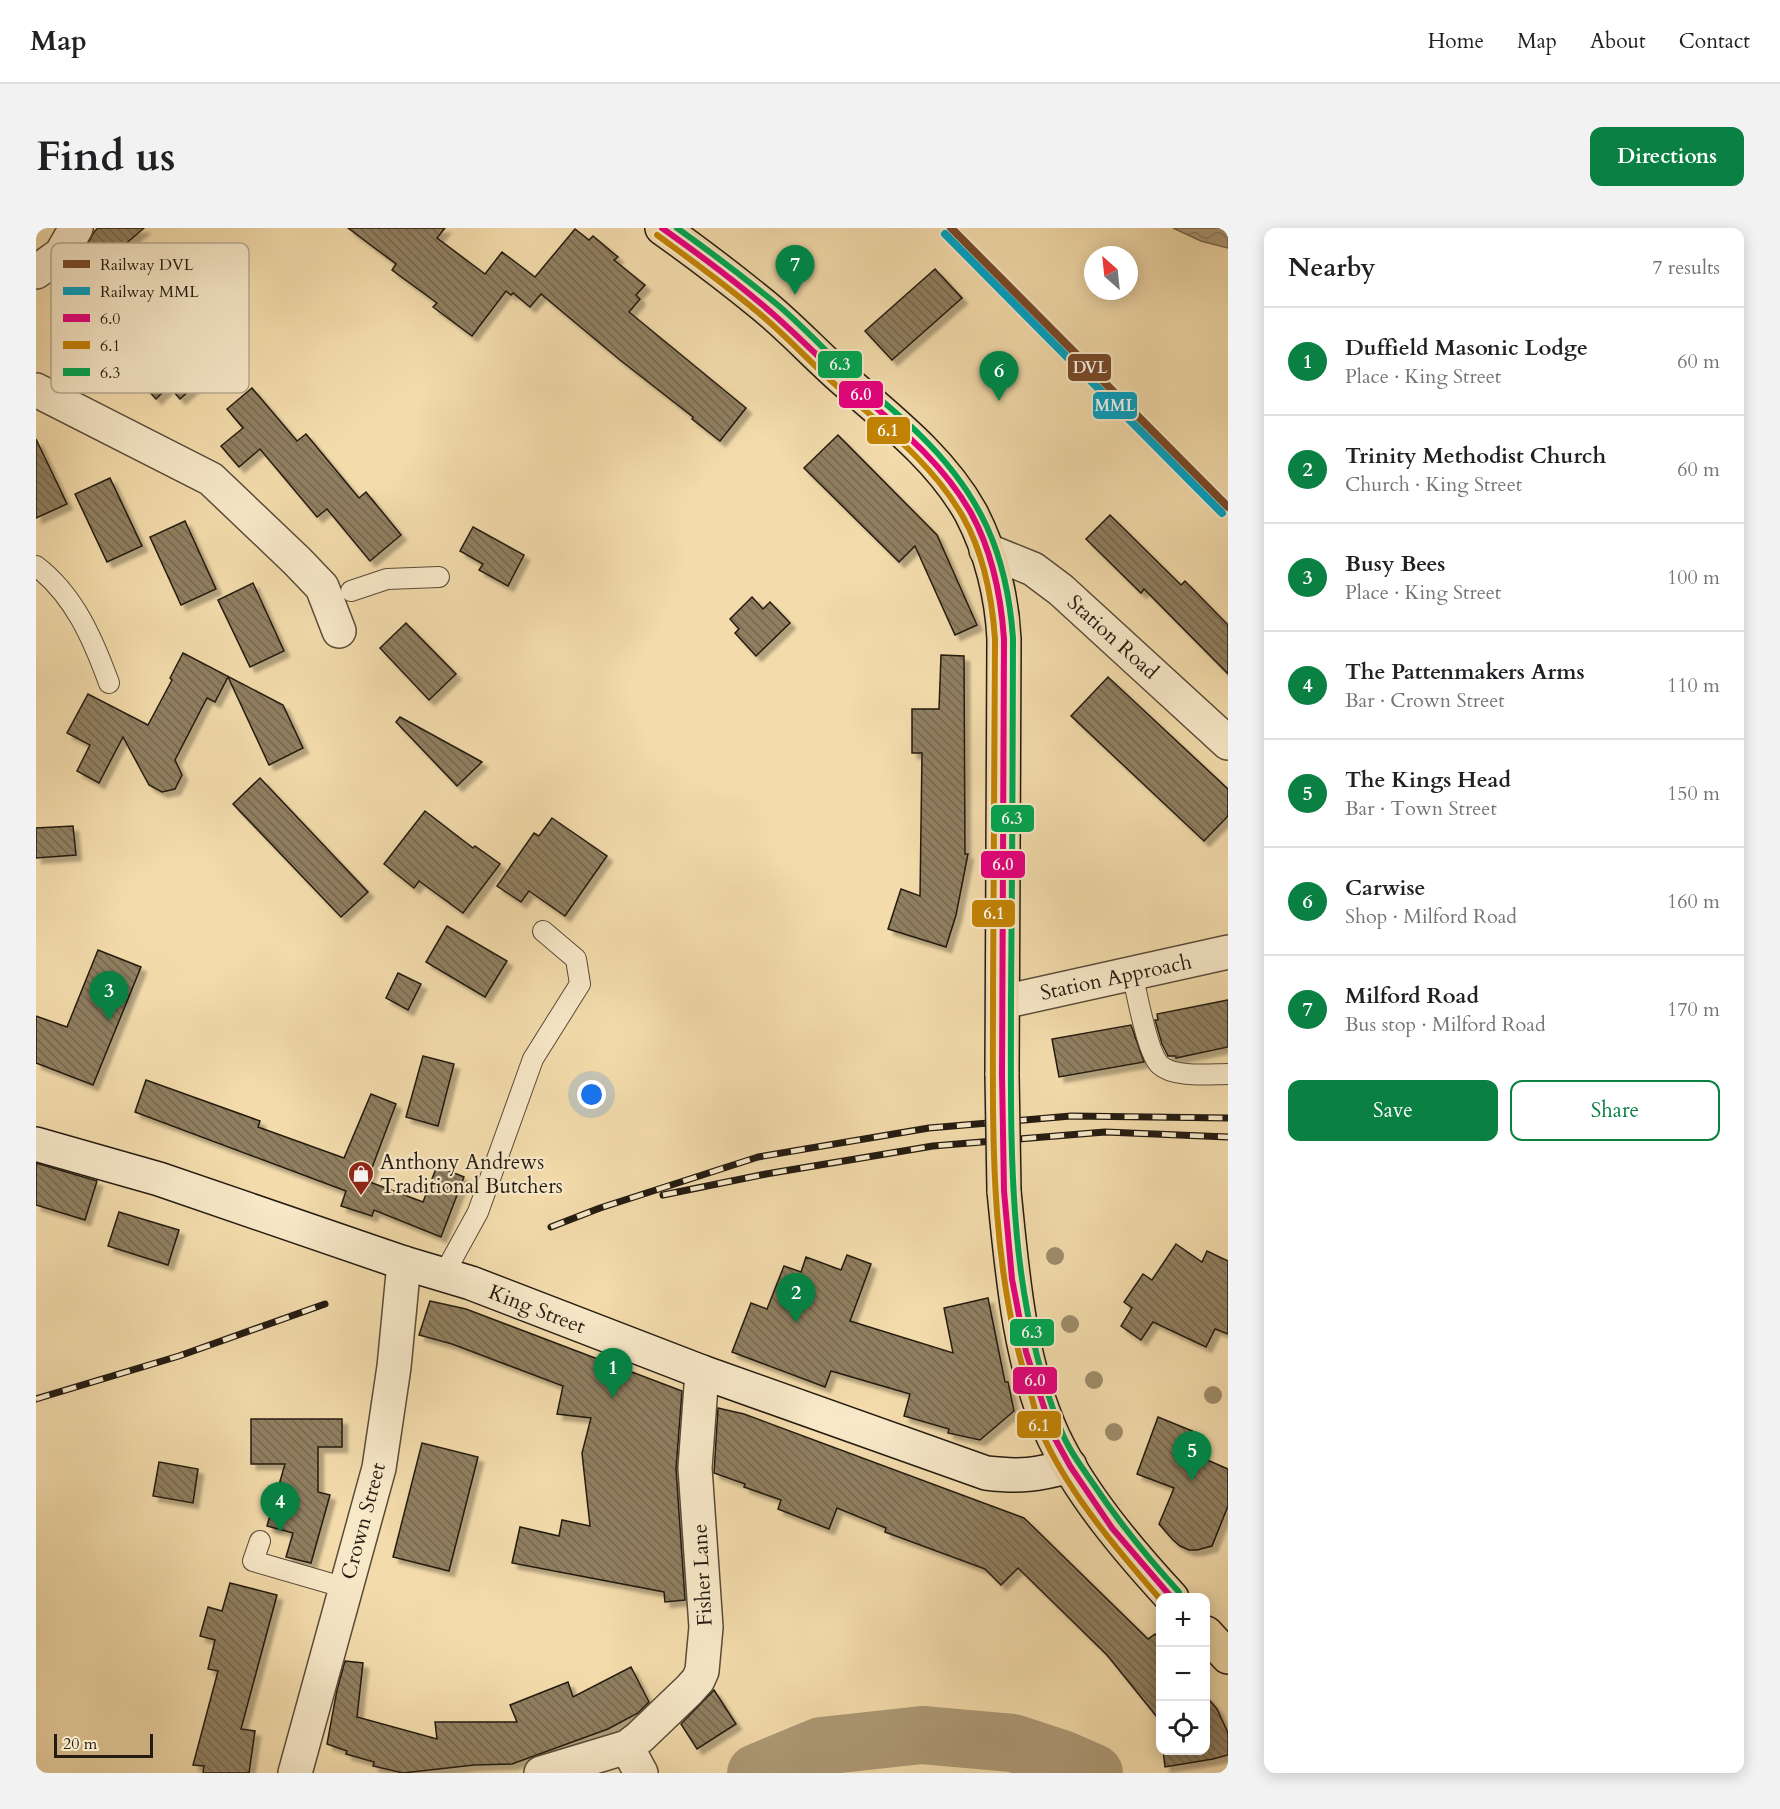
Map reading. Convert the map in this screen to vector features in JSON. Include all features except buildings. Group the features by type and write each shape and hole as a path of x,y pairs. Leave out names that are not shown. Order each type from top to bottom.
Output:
{"highway":[{"path":"662,228 698,253 765,307 913,441 957,493 971,514 986,550 1001,603 1004,639 1002,1075 1004,1191 1012,1279 1026,1352 1053,1435 1070,1466 1112,1528 1168,1593"},
{"path":"1210,1637 1228,1657"}],"street":[{"path":"68,243 76,228"},
{"path":"36,272 51,262"},
{"path":"36,390 211,479 297,561 337,589 339,631"},
{"name":"Station Road","path":"986,550 1033,569 1061,590 1228,743"},
{"name":"Station Approach","path":"1003,1002 1228,952"},
{"name":"King Street","path":"36,1144 159,1179 404,1263 444,1274 702,1372 986,1473 1015,1476 1039,1474 1070,1466"},
{"name":"Crown Street","path":"295,1773 379,1468 394,1367 404,1263"},
{"name":"Fisher Lane","path":"634,1760 640,1737 689,1690 702,1671 706,1627 695,1468 702,1372"},
{"path":"541,1773 634,1760"}],"lane":[{"path":"36,566 53,579 92,636 110,683"},
{"path":"337,589 387,579 439,577"},
{"path":"444,1274 478,1212 533,1059 580,984 576,959 543,931"},
{"path":"1132,973 1151,1050 1161,1067 1184,1074 1228,1074"},
{"path":"260,1541 253,1561 346,1588"}],"water":[{"path":"1173,228 1228,228 1228,248 1201,241"}],"waterway":[{"path":"756,1773 821,1746 922,1735 1013,1743 1062,1759 1094,1773"}],"railway":[{"path":"551,1227 600,1208 758,1157 929,1128 1071,1116 1228,1118"},
{"path":"663,1195 766,1174 933,1146 1105,1132 1228,1137"},
{"path":"36,1399 179,1356 325,1304"}],"rail line":[{"name":"DVL","path":"951,228 1228,507"},
{"name":"MML","path":"945,234 1222,513"}],"transit line":[{"name":"6.0","path":"662,228 760,303 913,441 958,493 971,513 985,543 998,590 1004,639 1002,1075 1004,1191 1012,1279 1026,1352 1053,1435 1070,1466 1112,1528 1168,1593"},
{"name":"6.3","path":"677,228 779,306 921,436 942,458 975,504 997,553 1005,579 1013,638 1012,1163 1015,1218 1030,1326 1043,1378 1061,1430 1071,1451 1123,1525 1179,1592"},
{"name":"6.1","path":"657,235 755,310 922,463 951,498 963,517 982,561 992,608 995,639 993,1093 996,1194 1006,1294 1016,1343 1045,1440 1082,1503 1156,1594"}],"place":[{"name":"Milford Road","path":"795,295"},
{"name":"Carwise","path":"999,401"},
{"name":"Busy Bees","path":"109,1021"},
{"name":"Anthony Andrews Traditional Butchers","path":"361,1197"},
{"name":"Trinity Methodist Church","path":"796,1323"},
{"name":"Duffield Masonic Lodge","path":"613,1398"},
{"name":"The Kings Head","path":"1192,1481"},
{"name":"The Pattenmakers Arms","path":"280,1532"}]}
